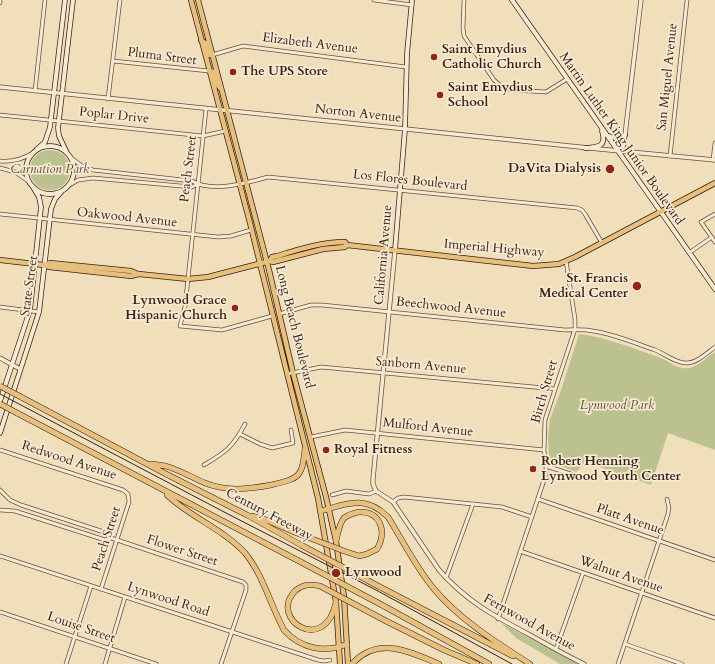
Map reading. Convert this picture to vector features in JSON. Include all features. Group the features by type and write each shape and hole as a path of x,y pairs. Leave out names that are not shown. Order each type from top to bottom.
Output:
{"highway":[{"name":"Century Freeway","path":"0,386 529,664"},
{"name":"Century Freeway","path":"0,402 17,413 382,605 489,664"},
{"path":"148,464 168,467 206,484 221,488 244,489 292,480 299,474 303,466 305,448"},
{"path":"162,490 175,502 223,534 245,554 255,569 284,630 291,638 311,648 339,648 347,644"},
{"path":"321,511 350,503 364,502 381,510 388,517 422,573 449,605 479,630 529,664"},
{"path":"247,515 264,518 294,532 359,556 377,549 381,542 382,532 378,520 371,514 365,512 354,513 345,517 339,526 336,541"},
{"path":"336,602 329,621 323,627 312,630 306,629 300,627 289,616 288,601 291,594 299,587 305,585 312,584 320,586 444,650 477,664"},
{"path":"352,664 357,659 373,650 383,648 401,649 439,664"}],"main road":[{"name":"Long Beach Boulevard","path":"191,0 240,185 321,511 336,602 340,664"},
{"name":"Long Beach Boulevard","path":"198,0 246,183 269,261 279,314 293,373 329,509 336,541 344,597 348,664"},
{"name":"Martin Luther King Junior Boulevard","path":"512,0 715,289"},
{"path":"65,2 72,2 59,121 59,136 73,165 74,172 72,180 68,186 63,190 51,194 38,191 33,187 28,181 26,166 28,159 45,142 51,120 65,2"},
{"name":"California Avenue","path":"395,250 405,129 406,67 412,2"},
{"path":"201,40 205,43 209,54 212,55"},
{"path":"209,71 214,72 218,86 222,88"},
{"path":"585,148 595,148 602,144 604,138 601,127"},
{"path":"607,135 616,139 626,135"},
{"path":"37,150 50,146 62,149 69,156"},
{"name":"Imperial Highway","path":"0,260 44,265 50,263 139,274 188,278 208,276 260,264 269,261 272,257 317,244 345,242 347,245 534,266 551,265 575,257 715,183"},
{"name":"State Street","path":"0,402 30,310 41,219 39,197 33,187"},
{"name":"State Street","path":"0,433 39,312 49,220 55,199 63,190"}],"street":[{"path":"35,91 45,0"},
{"path":"108,99 120,0"},
{"path":"374,0 412,2"},
{"path":"464,0 464,36 498,85 508,89 546,92 567,79"},
{"path":"618,151 623,147 626,135 641,0"},
{"name":"San Miguel Avenue","path":"670,156 686,0"},
{"name":"Elizabeth Avenue","path":"212,55 243,46 406,67"},
{"name":"Pluma Street","path":"113,61 209,71"},
{"name":"Norton Avenue","path":"0,87 228,112 714,160"},
{"name":"Peach Street","path":"206,109 185,307 180,326 222,330 272,316"},
{"name":"Poplar Drive","path":"0,115 204,136 225,131"},
{"path":"714,160 715,143"},
{"path":"0,161 22,159 33,153"},
{"name":"Los Flores Boulevard","path":"69,156 82,166 93,170 192,181 198,184 225,187 240,185 268,177 580,209 585,214 602,243"},
{"path":"0,168 15,172 28,181"},
{"name":"Los Flores Boulevard","path":"68,186 78,180 93,178 192,187 198,184"},
{"name":"Oakwood Avenue","path":"0,214 218,238 251,230"},
{"path":"715,214 701,222 715,242"},
{"path":"689,253 712,237"},
{"name":"California Avenue","path":"376,491 373,484 373,479 395,250"},
{"name":"Birch Street","path":"498,619 546,474 544,450 545,420 575,329 566,261"},
{"name":"Beechwood Avenue","path":"279,314 317,304 566,330 575,329 604,333 655,350 677,361 685,363 697,359 715,347"},
{"path":"0,307 39,312"},
{"path":"0,358 20,369"},
{"name":"Sanborn Avenue","path":"287,374 321,367 555,389"},
{"path":"204,465 226,452 240,434 245,424"},
{"path":"240,434 272,448 293,443 291,430"},
{"name":"Mulford Avenue","path":"311,437 345,430 544,450"},
{"name":"Redwood Avenue","path":"0,450 123,490 129,496"},
{"path":"546,466 580,477"},
{"name":"Flower Street","path":"0,490 10,500 20,505 107,533 111,538 241,581 246,585 246,590 232,631"},
{"path":"332,495 346,491 368,494 376,491 393,502 398,498 404,497 502,507 532,517"},
{"name":"Peach Street","path":"101,589 129,502 129,496"},
{"name":"Platt Avenue","path":"538,499 715,560"},
{"path":"618,664 669,512 668,499"},
{"name":"Fernwood Avenue","path":"393,502 430,558 446,578 474,603 498,619 584,664"},
{"path":"446,578 473,504"},
{"name":"Flower Street","path":"0,510 15,511 105,540 111,538"},
{"path":"52,523 54,516"},
{"name":"Walnut Avenue","path":"520,551 715,618"},
{"name":"Lynwood Road","path":"0,556 318,660 330,660"},
{"path":"556,649 583,573"},
{"name":"Peach Street","path":"66,664 91,586"},
{"path":"105,664 125,597"},
{"name":"Louise Street","path":"0,612 156,664"},
{"path":"221,664 232,631"},
{"path":"625,644 682,664"}],"green space":[{"name":"Carnation Park","path":"46,150 54,150 61,153 67,159 70,170 67,181 61,187 54,190 46,190 39,187 33,181 30,174 30,166 33,159 39,153"},
{"name":"Lynwood Park","path":"579,334 620,344 661,358 681,368 689,368 696,365 715,352 715,450 668,433 651,485 591,464 584,464 576,472 552,462 549,458 548,435 550,419"},
{"path":"501,623 579,664 560,664 516,638"}],"tram line":[{"path":"0,394 376,590 512,664"}],"place":[{"name":"Saint Emydius Catholic Church","path":"434,57"},
{"name":"The UPS Store","path":"233,72"},
{"name":"Saint Emydius School","path":"440,95"},
{"name":"DaVita Dialysis","path":"610,169"},
{"name":"St. Francis Medical Center","path":"637,286"},
{"name":"Lynwood Grace Hispanic Church","path":"235,308"},
{"name":"Royal Fitness","path":"326,450"},
{"name":"Robert Henning Lynwood Youth Center","path":"533,469"},
{"name":"Lynwood","path":"336,573"}]}
